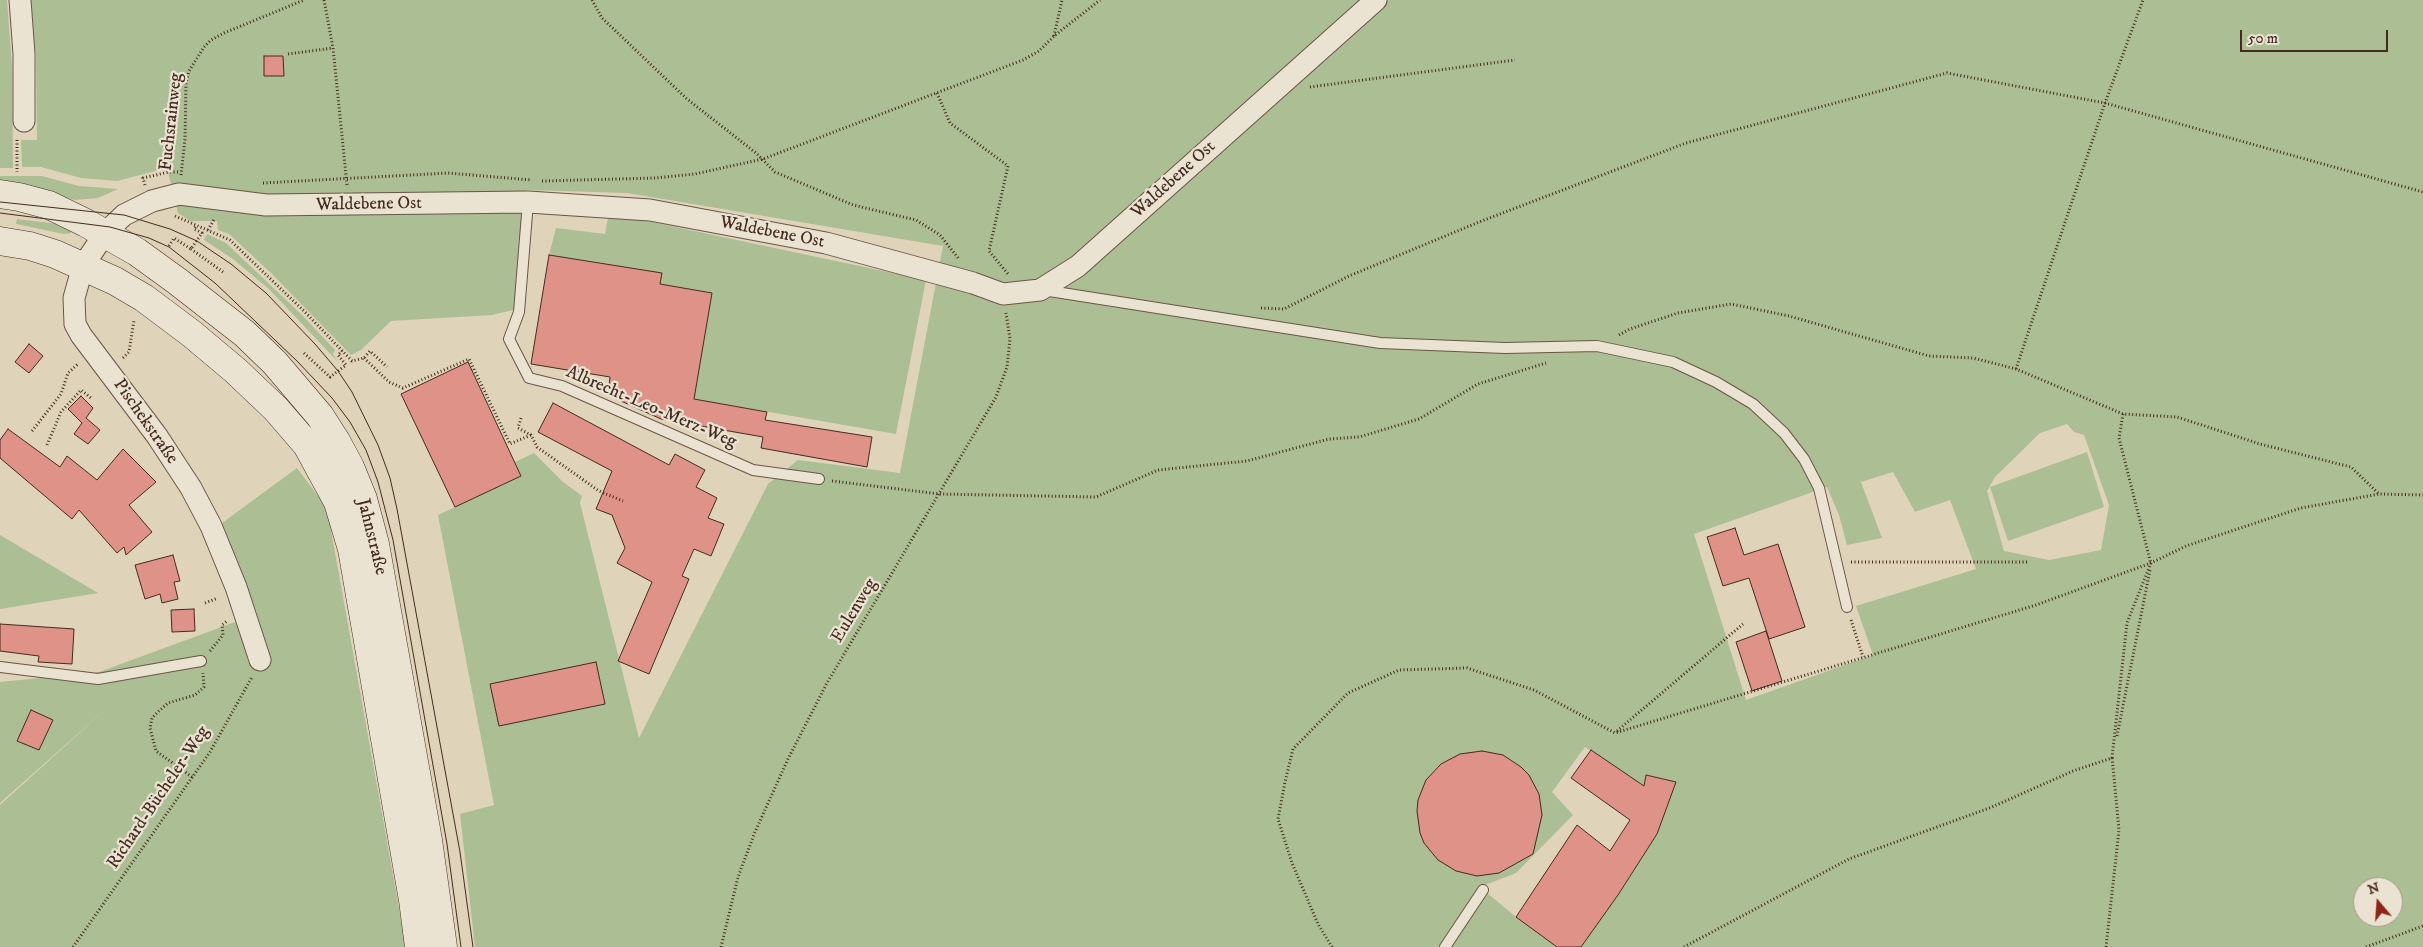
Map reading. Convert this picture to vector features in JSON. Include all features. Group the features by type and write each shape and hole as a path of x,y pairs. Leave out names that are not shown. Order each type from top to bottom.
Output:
{"main road":[{"path":"0,194 49,205 105,233"},
{"name":"Jahnstraße","path":"105,233 137,252 208,304 269,357 320,416 350,467 363,499 384,588 436,892 443,947"},
{"path":"0,241 30,246 83,266"},
{"name":"Jahnstraße","path":"83,266 144,298 192,334 276,409 307,445 338,502 346,525 357,575 413,900 419,947"}],"street":[{"path":"20,0 24,54 24,120"},
{"name":"Waldebene Ost","path":"83,266 105,233 124,215 158,198 179,194 282,206 528,202 650,210 826,243 973,283 1006,284 1040,290 1078,266 1376,0"},
{"name":"Pischekstraße","path":"83,266 74,298 75,324 81,335 157,436 191,488 212,526 236,586 260,660"}],"lane":[{"name":"Albrecht-Leo-Merz-Weg","path":"528,202 519,312 509,339 529,378 571,390 753,470 819,479"},
{"path":"1040,290 1380,343 1505,348 1597,346 1673,362 1716,382 1754,404 1784,433 1804,459 1819,488 1846,607"},
{"path":"0,667 98,679 201,661"},
{"path":"1445,947 1483,890"}],"path":[{"name":"Fuchsrainweg","path":"179,194 185,139 186,83 189,71 204,47 224,32 304,0"},
{"path":"324,0 333,48 346,178"},
{"path":"592,0 602,18 687,99 763,159 775,172 853,205 916,220 940,235 956,254 973,283"},
{"path":"1054,36 1062,0"},
{"path":"261,183 448,174 543,181 655,178 695,174 763,159 1023,60 1039,50 1100,0"},
{"path":"2016,369 2105,103 2143,0"},
{"path":"288,54 333,48"},
{"path":"1278,87 1289,90 1515,60"},
{"path":"1254,308 1284,309 1350,276 1479,222 1686,143 1947,73 2105,103 2423,192"},
{"path":"937,93 950,123 1008,166 989,251 1006,284"},
{"path":"17,163 17,172"},
{"path":"143,178 169,172 190,174"},
{"path":"196,226 230,240 305,312 352,361 364,358 370,351 387,367"},
{"path":"191,249 223,272"},
{"name":"Eulenweg","path":"721,947 738,877 754,832 788,759 827,683 996,397 1007,367 1010,339 1006,284"},
{"path":"109,370 129,352 135,312 144,298"},
{"path":"1597,346 1630,329 1670,316 1731,304 1790,316 1928,356 1973,358 2016,369 2123,414 2177,417 2260,444 2351,467 2379,494"},
{"path":"304,353 330,377 346,365 338,355 342,351"},
{"path":"364,358 389,382 403,388 470,359 510,444 531,435"},
{"path":"819,479 940,494 1096,497 1158,470 1246,461 1328,438 1359,437 1418,419 1478,384 1550,362"},
{"path":"32,430 61,394 68,373"},
{"path":"48,445 61,412 81,390 91,398"},
{"path":"2112,758 2151,563 2119,438 2123,414"},
{"path":"521,418 518,428 531,435 537,447 599,492 623,501"},
{"path":"1332,947 1318,924 1292,863 1278,819 1294,749 1348,693 1399,670 1467,668 1534,690 1614,733 2036,606 2151,563 2186,546 2301,508 2379,494 2423,495"},
{"path":"1835,562 2029,562"},
{"path":"2106,947 2119,830 2112,758 2127,623 2151,563"},
{"path":"1846,607 1863,657"},
{"path":"1614,733 1743,624"},
{"path":"214,646 223,635 222,625"},
{"name":"Richard-Bücheler-Weg","path":"73,947 215,744 260,660"},
{"path":"192,777 156,751 150,728 152,718 164,707 194,695 204,687 205,679 201,661"},
{"path":"1684,947 1849,859 1992,807 2073,771 2112,758"},
{"path":"2366,947 2423,926"}],"green space":[{"path":"0,0 7,0 12,67 13,168 0,168"},
{"path":"28,0 2423,0 2423,947 1581,947 1620,892 1657,834 1675,782 1647,775 1644,786 1585,747 1552,792 1573,815 1516,873 1480,887 1516,917 1557,947 475,947 460,814 494,805 438,515 521,476 515,462 534,453 563,482 582,496 580,503 639,738 768,484 798,460 900,473 943,246 627,193 527,190 517,309 492,315 391,321 361,350 351,355 271,273 229,234 218,230 217,221 190,221 178,213 167,168 117,181 81,178 41,167 22,167 21,140 37,140 36,55","holes":["2067,424 2074,432 2084,435 2109,505 2101,550 2049,560 2004,551 1987,491 1995,477 2040,433","1893,472 1915,512 1950,500 1976,569 1856,606 1873,655 1746,700 1694,534 1827,487 1839,515 1847,545 1882,538 1861,482"]},
{"path":"0,176 42,176 79,186 118,189 98,198 75,200 31,188 0,183"},
{"path":"609,213 926,280 896,434 694,399 712,293 660,284 661,273 549,255 556,228 605,234"},
{"path":"17,219 59,224 71,230 71,233 64,234 16,224"},
{"path":"207,234 226,243 302,315 335,350 333,354 338,362 270,290 233,259 204,240"},
{"path":"2087,452 2104,507 2008,541 1990,487"},
{"path":"297,468 327,508 406,947 0,947 0,805 106,709 0,803 0,682 99,672 257,614 222,523"},
{"path":"0,535 98,593 0,609"}],"building":[{"path":"264,56 283,56 284,76 264,76"},
{"path":"549,255 662,273 660,284 712,293 694,399 767,412 765,420 872,437 867,467 761,448 763,437 661,419 621,401 622,397 608,394 610,377 531,364"},
{"path":"29,344 43,356 29,373 15,362"},
{"path":"468,362 521,476 455,507 401,394"},
{"path":"81,396 93,408 86,418 100,430 88,444 74,434 82,423 68,409"},
{"path":"553,403 669,465 675,454 705,470 696,487 717,498 708,518 724,524 711,556 694,549 682,576 689,579 649,674 618,661 652,582 617,563 625,548 612,515 596,509 612,471 538,432"},
{"path":"8,429 60,467 67,456 97,480 123,449 156,482 129,505 152,532 126,555 124,547 117,553 79,510 72,519 0,458 0,440"},
{"path":"1735,528 1744,555 1778,544 1805,627 1769,639 1749,578 1723,586 1707,537"},
{"path":"173,555 180,581 174,582 178,599 162,603 160,594 145,599 135,565"},
{"path":"194,609 195,631 172,632 171,610"},
{"path":"0,624 74,629 72,664 38,662 39,656 0,651"},
{"path":"1766,631 1782,681 1752,691 1736,642"},
{"path":"596,662 605,704 499,726 490,684"},
{"path":"31,710 53,720 39,750 17,741"},
{"path":"1591,750 1644,786 1646,775 1676,782 1657,834 1618,895 1581,947 1557,947 1516,917 1577,825 1610,851 1630,820 1571,778"},
{"path":"1482,751 1503,755 1529,775 1539,794 1542,815 1533,854 1499,873 1477,876 1456,871 1438,860 1424,843 1420,833 1417,811 1418,800 1426,780 1441,764 1460,754"}],"tram line":[{"path":"0,202 124,215 170,229 197,241 231,264 266,293 315,344 338,371 352,392 378,445 390,478 397,509 460,852 473,947"},
{"path":"0,213 110,227 149,238 169,247 215,283 297,361 332,398 350,422 366,450 378,482 393,540 447,844 461,947"}]}
